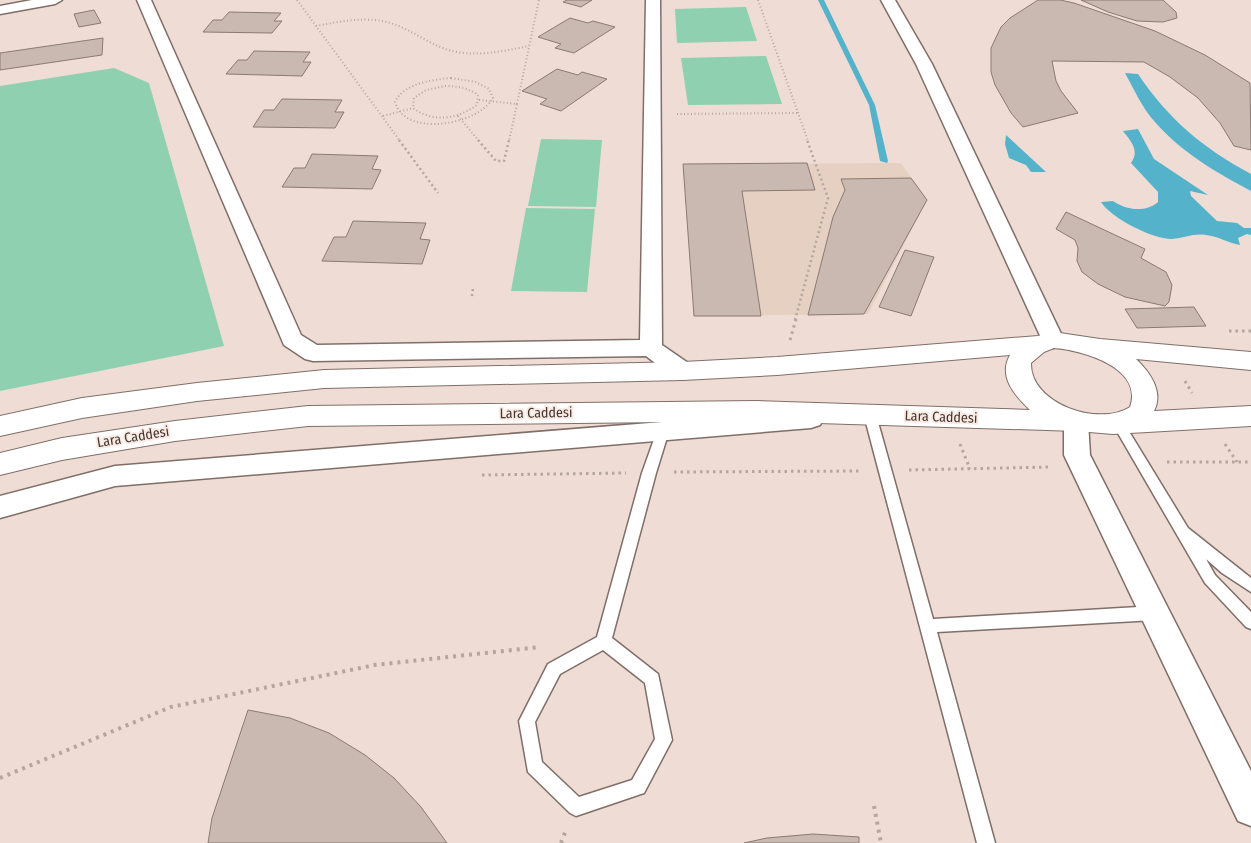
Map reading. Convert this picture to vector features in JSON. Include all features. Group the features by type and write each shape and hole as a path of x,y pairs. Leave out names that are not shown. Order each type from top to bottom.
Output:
{"main road":[{"path":"0,426 82,408 197,392 324,379 683,371 777,366 1073,341 1113,354 1129,366 1141,380 1146,394 1144,407 1134,417 1118,423"},
{"path":"1045,342 1024,351 1018,361 1018,374 1024,388 1037,402 1055,413 1076,421 1098,425 1251,416"},
{"path":"1093,346 1221,360 1251,361"},
{"name":"Lara Caddesi","path":"0,464 62,449 176,431 308,416 757,411 1076,421"}],"street":[{"path":"0,10 56,0"},
{"path":"144,0 292,340 313,353 651,348 683,371"},
{"path":"651,348 653,0"},
{"path":"888,0 924,64 1045,342"},
{"path":"0,507 115,476 870,414"},
{"path":"1076,421 1077,455 1251,808"}],"lane":[{"path":"870,414 986,843"},
{"path":"1118,423 1210,579 1251,622"},
{"path":"604,641 652,679 664,740 638,787 576,807 534,766 527,721 554,669 604,641 649,472 664,431"},
{"path":"1176,524 1227,569 1251,586"},
{"path":"927,626 1154,613"}],"path":[{"path":"297,0 438,193"},
{"path":"458,116 496,161 504,161 540,0"},
{"path":"758,0 828,198 788,348"},
{"path":"316,26 347,22 394,24 442,48 461,52 488,52 529,46"},
{"path":"451,78 480,83 488,88 493,95 492,102 487,110 462,121 430,124 415,122 398,112 395,104 398,96 407,89 428,80 451,78"},
{"path":"428,80 434,88"},
{"path":"413,108 414,98 434,88 466,88 478,95 479,100"},
{"path":"479,100 517,104"},
{"path":"413,108 417,112 435,118 458,116 473,109 479,100"},
{"path":"383,116 413,108"},
{"path":"674,114 799,113"},
{"path":"472,296 473,288"},
{"path":"1141,462 1251,462"},
{"path":"649,472 885,471 1083,466"},
{"path":"0,778 171,707 375,665 547,647"},
{"path":"874,806 881,843"}],"shaded area":[{"path":"901,163 927,200 868,314 694,316 683,164"}],"green space":[{"path":"746,7 757,41 677,43 675,9"},
{"path":"766,56 782,104 688,105 681,58"},
{"path":"114,68 149,83 224,346 0,391 0,86"},
{"path":"541,139 602,140 596,207 528,206"},
{"path":"526,208 595,209 587,292 511,291"}],"water":[{"path":"1125,73 1138,74 1162,105 1188,132 1217,154 1251,174 1251,191 1200,161 1165,133 1146,111"},
{"path":"1138,129 1154,159 1208,195 1190,191 1191,196 1217,221 1237,223 1244,228 1251,228 1251,235 1247,234 1238,238 1240,245 1202,235 1172,239 1164,238 1143,232 1123,221 1106,208 1101,202 1113,201 1124,207 1141,209 1158,202 1158,192 1131,163 1134,159 1135,150 1123,131"},
{"path":"1006,135 1046,172 1031,172 1026,165 1009,158 1005,144"}],"building":[{"path":"567,0 592,0 581,7 563,2"},
{"path":"1038,0 1060,0 1074,3 1155,31 1205,55 1250,83 1251,150 1234,146 1220,123 1198,98 1170,77 1144,62 1052,61 1056,81 1061,91 1078,113 1023,127 1011,113 995,85 991,72 991,48 1001,27 1010,18"},
{"path":"1081,0 1163,0 1176,12 1177,18 1163,22 1137,21 1108,12"},
{"path":"94,10 101,23 79,27 74,14"},
{"path":"229,12 281,13 274,21 282,21 272,33 203,32 213,20 222,20"},
{"path":"570,18 588,23 593,21 615,27 574,53 555,48 561,44 538,37"},
{"path":"103,38 102,55 0,70 0,53"},
{"path":"254,51 310,52 303,62 311,62 302,76 226,74 238,60 247,60"},
{"path":"557,69 578,75 582,72 607,79 561,111 540,104 547,99 522,91"},
{"path":"282,99 342,100 335,112 344,112 335,128 253,127 264,110 274,110"},
{"path":"312,154 378,156 372,169 381,170 372,189 282,187 294,168 305,168"},
{"path":"807,163 815,190 742,191 761,316 694,316 683,164"},
{"path":"911,178 927,200 864,314 808,315 833,217 845,190 841,179"},
{"path":"1066,212 1145,249 1141,258 1166,272 1172,285 1169,302 1165,306 1125,297 1098,284 1082,272 1077,261 1078,248 1075,240 1056,229"},
{"path":"353,221 426,223 420,239 430,240 422,264 322,261 334,237 346,237"},
{"path":"905,250 934,257 911,316 879,307"},
{"path":"1194,307 1206,326 1137,328 1125,309"},
{"path":"248,710 290,718 329,733 365,755 394,778 421,807 447,843 208,843 212,818"},
{"path":"813,834 859,837 859,843 744,843 767,838"}],"waterway":[{"path":"821,0 872,105 884,161"}]}
